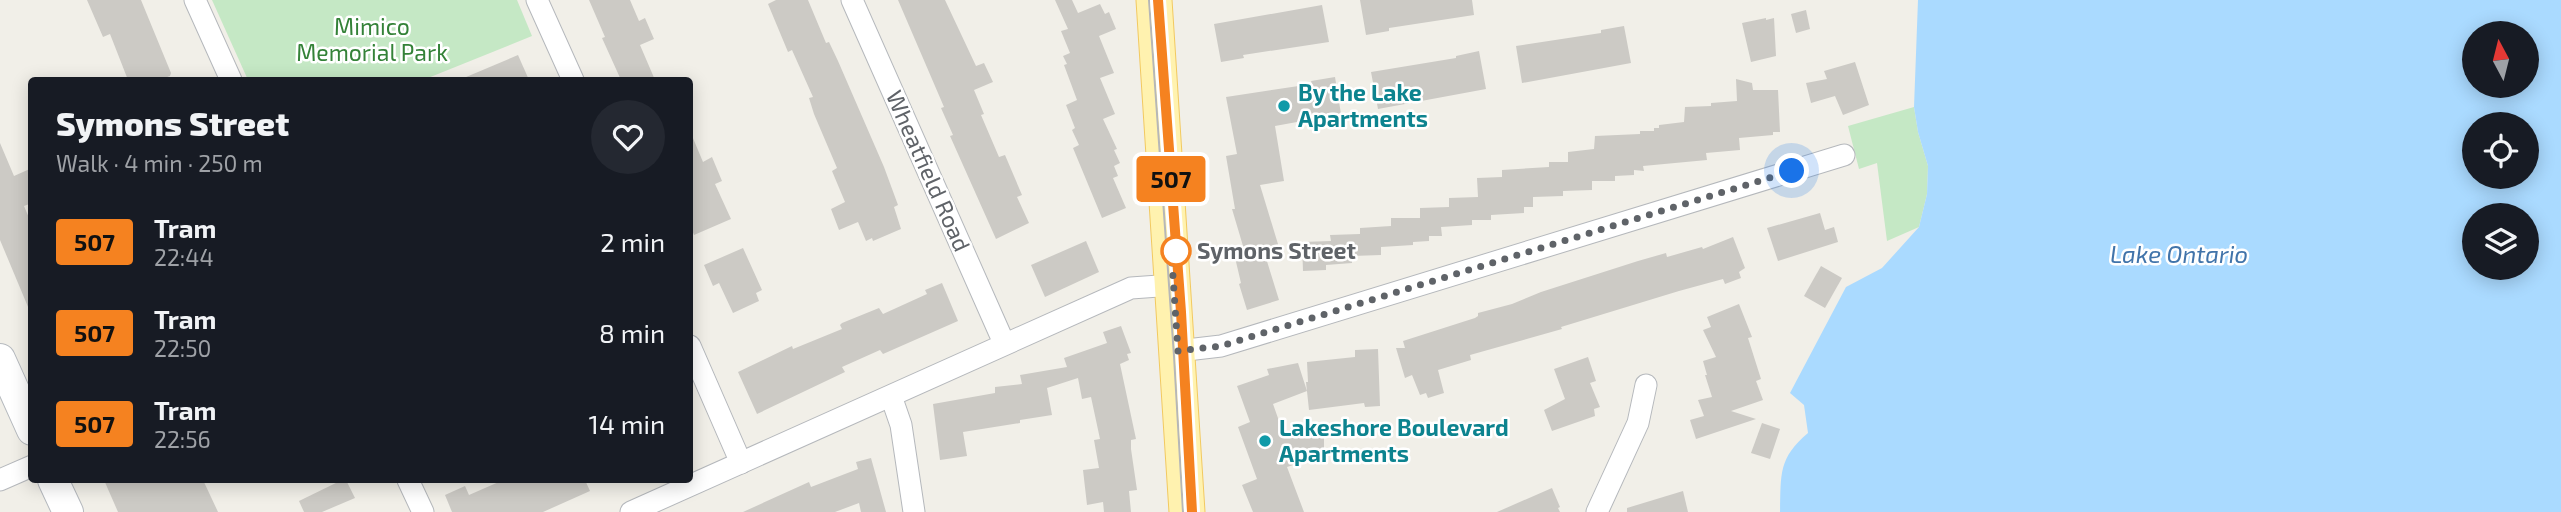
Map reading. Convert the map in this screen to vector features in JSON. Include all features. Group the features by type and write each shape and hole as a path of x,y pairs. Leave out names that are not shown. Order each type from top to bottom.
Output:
{"main road":[{"path":"1154,0 1187,512"},
{"path":"0,359 28,421"},
{"path":"54,483 68,512"}],"street":[{"path":"195,0 230,77"},
{"path":"537,0 572,77"},
{"name":"Wheatfield Road","path":"852,0 1004,343"},
{"path":"1178,351 1221,346 1844,155"},
{"path":"631,512 1130,288 1173,285"},
{"path":"693,353 741,463"},
{"path":"1597,512 1638,423 1646,385"},
{"path":"891,396 901,425 914,512"},
{"path":"0,480 28,468"},
{"path":"409,483 423,512"}],"green space":[{"name":"Mimico Memorial Park","path":"212,0 517,0 532,36 430,77 247,77"},
{"path":"1914,107 1928,166 1927,194 1919,227 1887,241 1877,163 1859,169 1848,126"}],"water":[{"name":"Lake Ontario","path":"1918,0 2561,0 2561,512 1780,512 1781,477 1786,459 1808,433 1804,405 1790,393 1846,287 1882,268 1919,227 1927,194 1928,166 1914,107"}],"building":[{"path":"87,0 141,0 170,76 127,77 110,34 103,37"},
{"path":"589,0 630,0 639,21 645,18 654,39 640,45 654,77 620,77 602,38 605,37"},
{"path":"776,0 808,0 884,167 898,205 894,207 901,229 873,241 872,238 866,241 858,222 839,230 831,209 845,202 832,171 837,168 814,114 809,98 813,97 792,50 788,52 768,4"},
{"path":"898,0 945,0 976,66 984,63 993,82 974,90 984,114 981,115 999,157 1005,155 1022,195 1017,197 1029,223 996,239 950,136 953,135 941,108 944,107"},
{"path":"1055,0 1072,0 1078,13 1100,4 1105,14 1109,12 1116,29 1099,36 1114,73 1100,78 1115,114 1103,119 1117,149 1114,150 1120,163 1114,166 1118,176 1113,178 1126,208 1102,218 1073,148 1079,145 1066,105 1077,100 1064,65 1067,64 1063,56 1070,53 1061,31 1068,29"},
{"path":"1360,0 1472,0 1474,15 1389,28 1389,31 1366,35"},
{"path":"1322,5 1329,42 1243,55 1244,58 1221,62 1214,24"},
{"path":"1806,10 1810,29 1796,33 1791,14"},
{"path":"1774,18 1776,56 1751,62 1742,23"},
{"path":"1624,26 1631,63 1522,83 1516,46 1601,33 1601,30"},
{"path":"1479,51 1486,89 1378,109 1371,72 1456,58"},
{"path":"518,55 528,77 466,77"},
{"path":"1855,62 1869,105 1843,115 1835,96 1811,103 1806,83 1827,79 1824,71"},
{"path":"1335,77 1341,114 1275,126 1284,181 1260,185 1281,254 1266,258 1279,300 1247,310 1233,249 1243,246 1232,209 1235,209 1226,156 1237,154 1226,97 1312,84 1311,81"},
{"path":"1736,79 1752,83 1753,90 1778,90 1780,132 1739,138 1740,150 1706,153 1707,160 1643,166 1644,171 1634,170 1634,175 1615,176 1615,181 1592,181 1592,190 1563,191 1563,196 1533,197 1533,207 1524,207 1524,213 1491,215 1491,220 1472,220 1472,225 1441,227 1442,236 1429,236 1429,241 1381,247 1381,255 1352,256 1352,263 1326,265 1326,270 1303,271 1302,242 1331,241 1330,235 1360,234 1360,228 1391,226 1391,218 1420,218 1420,208 1449,207 1449,198 1478,197 1477,178 1502,177 1502,170 1549,167 1549,162 1568,162 1568,152 1594,149 1595,136 1640,134 1640,131 1654,131 1659,125 1684,122 1685,107 1737,101"},
{"path":"693,138 703,162 712,157 722,181 715,184 731,219 694,235"},
{"path":"0,143 14,176 28,170 28,204 24,206 28,216 28,307 0,240"},
{"path":"1820,213 1825,230 1834,227 1838,242 1778,261 1767,228"},
{"path":"1733,237 1745,268 1739,272 1741,278 1725,284 1723,279 1679,291 1470,355 1471,360 1438,370 1444,393 1428,398 1426,393 1420,395 1412,375 1405,378 1396,348 1405,348 1403,341 1475,318 1478,313 1638,261 1666,253 1667,257 1702,247 1703,249"},
{"path":"1086,241 1099,272 1045,297 1031,265"},
{"path":"743,248 762,290 756,293 759,301 733,313 719,283 713,286 704,265"},
{"path":"1821,266 1842,278 1825,308 1804,296"},
{"path":"942,283 958,321 883,354 880,350 842,367 845,372 757,414 738,372 792,346 793,349 842,329 842,323 879,308 883,314 927,294 925,290"},
{"path":"1739,304 1752,337 1748,338 1761,379 1756,381 1763,400 1731,411 1756,419 1696,439 1690,420 1704,416 1698,400 1712,397 1703,361 1716,357 1703,330 1711,327 1707,317"},
{"path":"1121,326 1131,353 1127,354 1129,360 1120,364 1136,439 1131,440 1137,490 1129,491 1131,512 1104,512 1103,502 1087,505 1083,470 1099,468 1094,440 1100,439 1091,397 1082,399 1078,378 1047,388 1052,415 963,432 967,456 940,460 933,404 995,393 995,387 1022,384 1020,375 1067,367 1064,358 1107,343 1103,332"},
{"path":"1378,349 1380,406 1365,407 1364,403 1309,410 1307,362 1355,357 1355,350"},
{"path":"1588,357 1596,381 1590,383 1600,407 1594,409 1595,416 1552,431 1544,410 1565,399 1554,369"},
{"path":"1298,363 1307,391 1273,404 1285,438 1324,436 1324,455 1287,467 1304,512 1253,512 1242,485 1257,479 1238,427 1250,422 1237,386 1269,375 1267,369"},
{"path":"1762,423 1780,429 1770,459 1751,453"},
{"path":"871,458 886,512 861,512 859,503 835,512 743,512 809,482 811,487 858,469 856,462"},
{"path":"105,483 204,483 218,512 118,512"},
{"path":"336,483 348,483 355,498 322,512 304,512 299,501"},
{"path":"496,483 586,483 590,491 543,512 452,512 445,495 465,486 469,495"},
{"path":"1552,488 1560,512 1497,512"},
{"path":"1683,491 1688,512 1627,512 1627,508"}],"tram line":[{"path":"1149,0 1183,512"},
{"name":"507","path":"1158,0 1181,312 1192,512"}],"place":[{"name":"By the Lake Apartments","path":"1284,106"},
{"name":"Symons Street","path":"1176,251"},
{"name":"Lakeshore Boulevard Apartments","path":"1265,441"}],"route":[{"path":"1176,251 1172,262 1178,351 1221,346 1792,171"}]}
